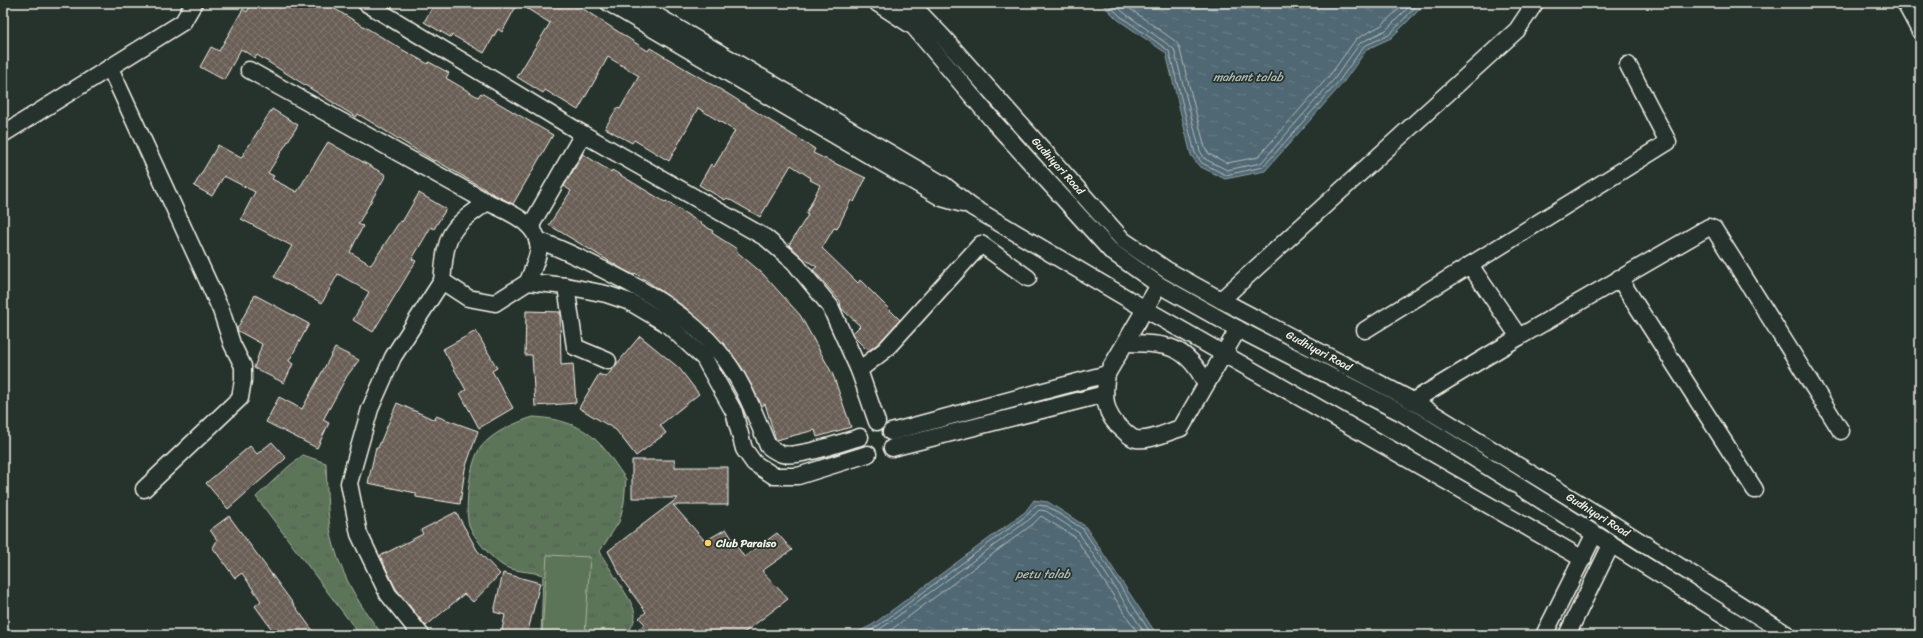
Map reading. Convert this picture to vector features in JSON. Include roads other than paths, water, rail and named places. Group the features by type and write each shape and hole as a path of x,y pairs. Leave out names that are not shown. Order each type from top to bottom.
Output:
{"street":[{"path":"3,134 183,22 194,3"},
{"path":"366,3 582,134 766,238 794,262 830,306 859,370 877,422"},
{"path":"609,3 942,198 972,206"},
{"path":"635,3 944,185 972,206 1145,309 1583,559"},
{"name":"Gudhiyari Road","path":"877,3 917,15 994,122 1111,251 1159,286 1238,329 1402,413 1594,535 1611,544 1756,635"},
{"name":"Gudhiyari Road","path":"904,3 942,36 1123,240 1167,270 1221,300 1413,401 1601,516 1788,635"},
{"path":"1221,300 1517,30 1535,3"},
{"path":"1905,3 1920,31"},
{"path":"1365,330 1668,142 1628,65"},
{"path":"110,68 221,310 232,344 243,366 243,380 240,398 144,489"},
{"path":"249,70 487,202 512,212 533,234 638,287 676,311 720,352 739,382 768,446 774,451 783,454 803,453 860,437"},
{"path":"442,281 468,298 496,303 528,282 538,252 533,234 582,134"},
{"path":"421,635 388,594 359,534 349,483 370,409 393,357 442,281 448,244 453,230 465,218 487,202"},
{"path":"1413,401 1519,336 1709,227 1714,229 1841,432"},
{"path":"859,370 885,350 981,244 1028,278"},
{"path":"1470,265 1519,336"},
{"path":"1620,278 1755,490"},
{"path":"528,282 566,286 606,294 630,302 666,324 704,358 734,412 744,449 754,464 774,476 798,476 868,454 885,454 892,448 1105,394"},
{"path":"566,286 575,347 608,361"},
{"path":"1159,286 1107,374 1105,394 1107,413 1117,426 1134,439 1148,439 1181,428 1238,329"},
{"path":"666,324 676,311"},
{"path":"1126,343 1162,345 1183,353 1197,366 1206,384"},
{"path":"891,432 1107,374"},
{"path":"868,454 861,446 860,437 864,429 870,424 877,422 886,425 891,432 894,441 892,448"},
{"path":"1544,635 1594,535"},
{"path":"1567,635 1611,544"}],"water":[{"name":"mahant talab","path":"1101,3 1423,3 1420,9 1391,38 1367,49 1342,84 1265,171 1225,179 1199,166 1191,155 1166,53 1117,19"},
{"name":"petu talab","path":"1034,500 1048,502 1085,526 1157,635 852,635 872,625 1025,512"}],"place":[{"name":"Club Paraiso","path":"708,543"}]}
